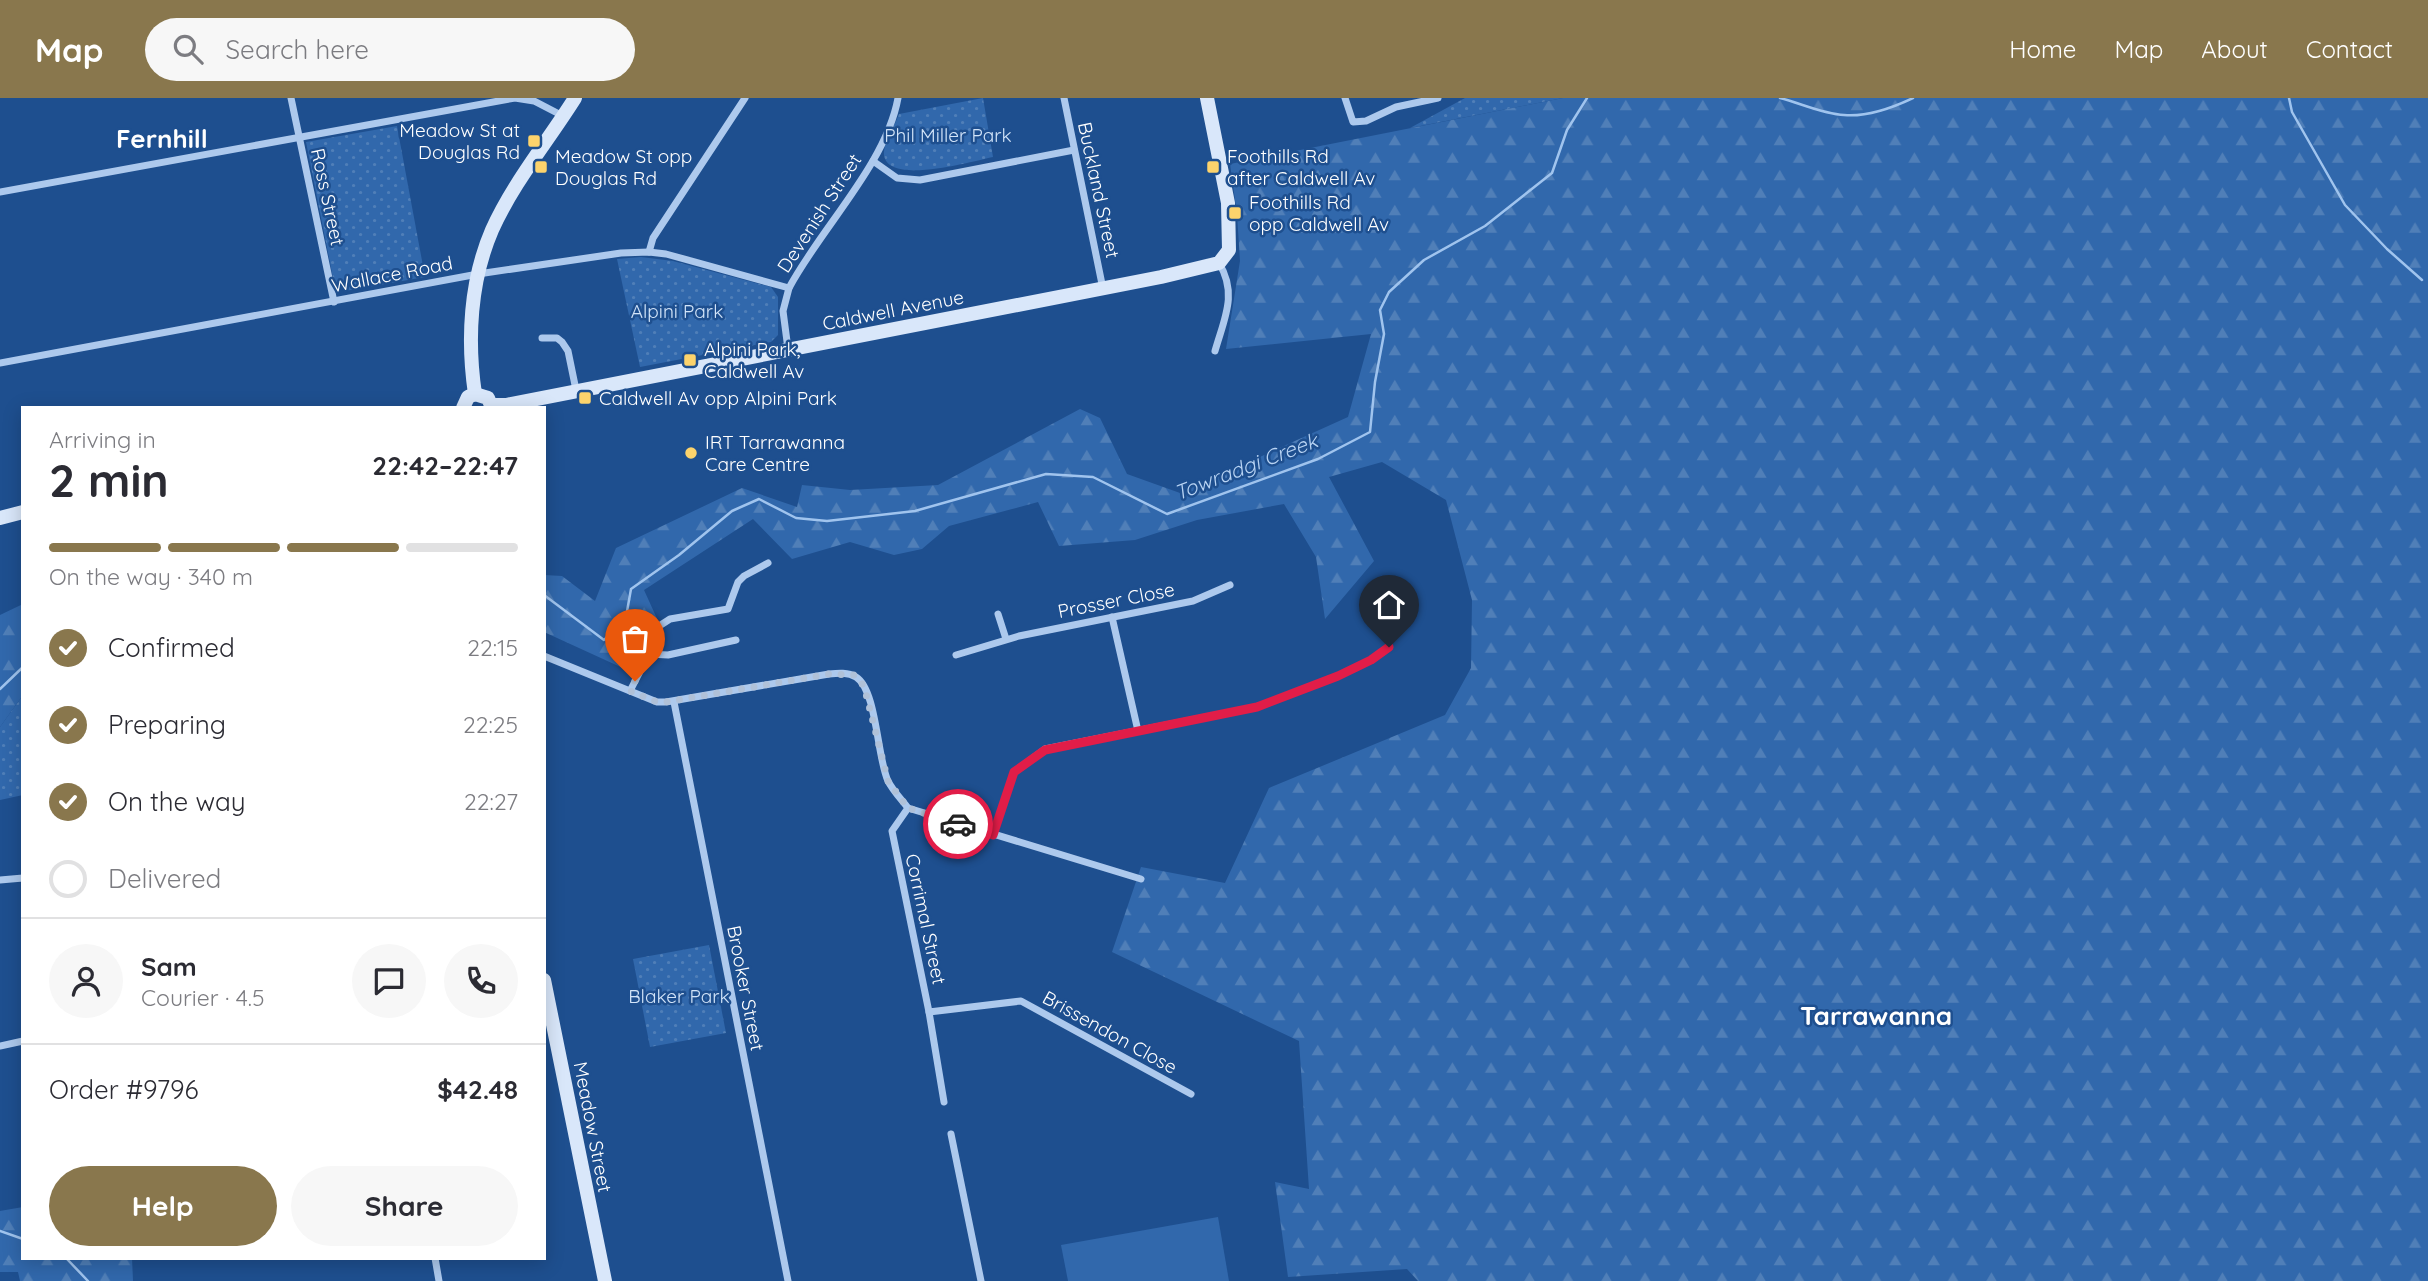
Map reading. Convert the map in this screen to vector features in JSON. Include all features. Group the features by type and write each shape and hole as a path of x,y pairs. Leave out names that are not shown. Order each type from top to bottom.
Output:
{"main road":[{"path":"475,394 471,346 473,300 486,245 503,208 575,98"},
{"path":"1207,98 1228,203 1229,250 1219,263"},
{"name":"Caldwell Avenue","path":"492,406 1102,289 1219,263"},
{"path":"464,406 468,397 475,394 484,395 492,406"},
{"path":"0,518 21,513"},
{"name":"Meadow Street","path":"546,990 605,1281"}],"street":[{"name":"Ross Street","path":"291,98 334,302"},
{"path":"0,192 515,98 534,101 563,117"},
{"path":"649,252 653,238 745,98"},
{"name":"Devenish Street","path":"788,349 783,311 789,288 873,162 895,112 898,98"},
{"name":"Buckland Street","path":"1064,98 1102,289"},
{"path":"1345,98 1353,122 1366,121 1396,107 1438,98"},
{"path":"873,162 897,178 920,180 1074,150"},
{"name":"Wallace Road","path":"0,363 478,274 621,253 666,254 789,288"},
{"path":"1215,351 1228,307 1230,288 1219,263"},
{"path":"542,338 557,338 566,346 576,390"},
{"path":"630,691 649,654 653,630 670,619 728,610 738,582 768,563"},
{"name":"Prosser Close","path":"956,655 1006,639 1193,601 1230,585"},
{"path":"999,614 1006,639"},
{"path":"1112,617 1138,731"},
{"path":"649,654 668,655 737,640"},
{"path":"993,835 1014,772 1045,750 1257,707 1338,676 1371,660 1389,647"},
{"path":"546,657 657,702 674,702 829,674 854,675 860,680 867,694 888,781 908,808 1141,879"},
{"name":"Brooker Street","path":"674,702 788,1281"},
{"name":"Corrimal Street","path":"908,808 892,831 929,1012 944,1102"},
{"path":"0,880 21,878"},
{"name":"Brissendon Close","path":"929,1012 1021,1001 1191,1094"},
{"path":"0,1046 21,1041"},
{"path":"951,1134 981,1281"},
{"path":"435,1260 439,1281"}],"green space":[{"name":"Phil Miller Park","path":"983,98 993,157 932,169 900,169 889,164 884,151 899,114"},
{"path":"1465,98 1563,98 1410,128"},
{"path":"1563,98 2428,98 2428,1281 1418,1281 1407,1269 1288,1277 1275,1182 1309,1189 1299,1041 1112,952 1141,867 1225,883 1269,788 1445,715 1471,668 1472,600 1446,500 1382,462 1329,477 1374,561 1325,619 1316,557 1284,504 1197,520 1135,540 1059,546 1038,502 949,526 922,549 894,555 850,542 792,559 753,519 644,590 659,623 638,675 546,633 546,575 562,576 595,601 616,548 742,488 797,507 802,485 850,490 938,485 1080,409 1100,418 1127,474 1180,493 1348,417 1371,334 1226,349 1240,261 1230,164"},
{"path":"397,126 425,277 345,291 334,283 306,142"},
{"name":"Alpini Park","path":"641,257 673,261 771,287 778,297 778,335 771,342 640,367 617,259"},
{"path":"21,605 21,698 0,727 0,615"},
{"path":"21,698 21,795 0,800 0,727"},
{"name":"Blaker Park","path":"709,945 726,1033 650,1047 633,959"},
{"path":"21,1207 21,1260 132,1260 133,1281 20,1281 18,1272 0,1272 0,1211"},
{"path":"1218,1217 1229,1281 1068,1281 1061,1245"}],"waterway":[{"name":"Towradgi Creek","path":"546,596 604,640 626,617 631,589 679,555 732,511 759,499 796,518 827,521 915,511 1046,474 1093,477 1167,514 1318,459 1370,432 1375,382 1384,334 1380,310 1389,292 1424,260 1485,226 1552,173 1567,130 1587,98"},
{"name":"Towradgi Creek","path":"1780,98 1828,113 1853,115 1879,111 1913,98"},
{"name":"Towradgi Creek","path":"2289,98 2292,112 2345,205 2387,249 2422,280"},
{"name":"Towradgi Creek","path":"0,689 21,669"},
{"path":"0,1231 21,1238"},
{"path":"68,1260 88,1281"}],"way so far":[{"path":"635,681 630,691 657,702 674,702 829,674 854,675 860,680 867,694 888,781 908,808 958,824"}],"place":[{"name":"Meadow St at Douglas Rd","path":"534,141"},
{"name":"Meadow St opp Douglas Rd","path":"541,167"},
{"name":"Foothills Rd after Caldwell Av","path":"1213,167"},
{"name":"Foothills Rd opp Caldwell Av","path":"1235,213"},
{"name":"Alpini Park, Caldwell Av","path":"690,360"},
{"name":"Caldwell Av opp Alpini Park","path":"585,398"},
{"name":"IRT Tarrawanna Care Centre","path":"691,453"}],"district":[{"name":"Fernhill","path":"162,139"},
{"name":"Tarrawanna","path":"1876,1016"}],"route":[{"path":"958,824 993,835 1014,772 1045,750 1257,707 1338,676 1371,660 1389,647"}]}
